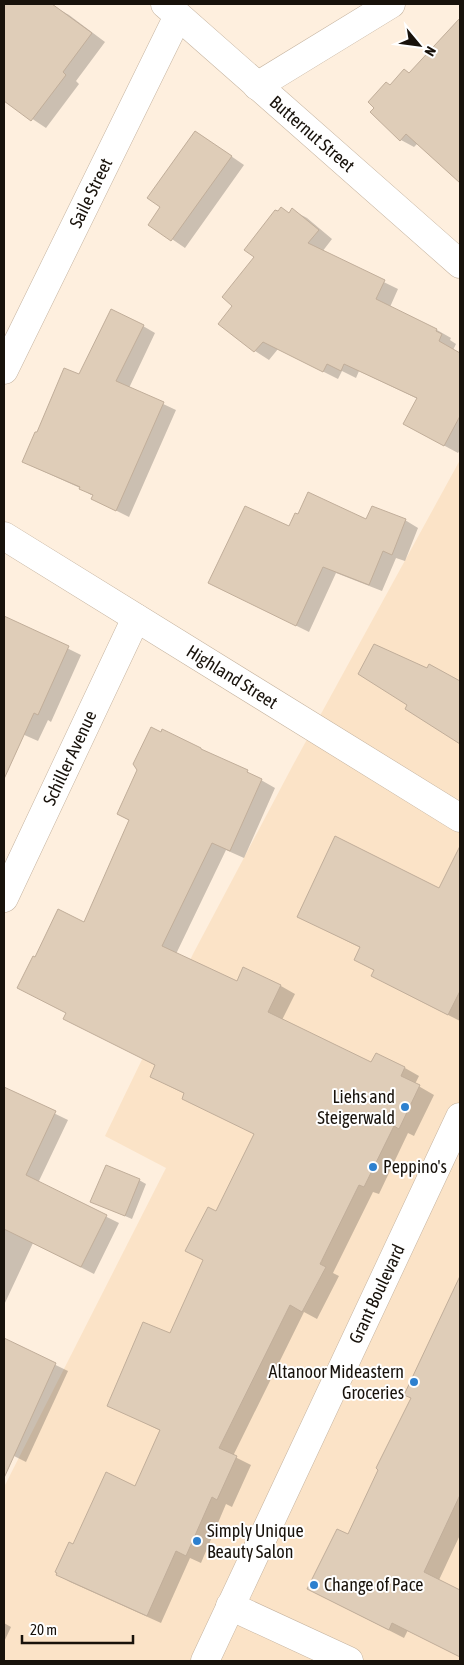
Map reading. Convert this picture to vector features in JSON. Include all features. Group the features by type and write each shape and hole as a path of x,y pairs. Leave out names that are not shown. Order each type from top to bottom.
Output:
{"street":[{"path":"257,86 391,4"},
{"name":"Butternut Street","path":"171,10 460,264"},
{"name":"Saile Street","path":"4,370 171,10"},
{"name":"Highland Street","path":"4,536 460,818"},
{"name":"Schiller Avenue","path":"4,898 136,618"},
{"name":"Grant Boulevard","path":"205,1661 454,1147 460,1117"},
{"path":"230,1606 349,1661"}],"shaded area":[{"path":"460,460 460,1661 4,1661 4,1487 166,1168 105,1136 193,954 293,765"}],"building":[{"path":"4,4 52,4 92,33 63,72 66,75 31,121 4,101"},
{"path":"460,18 460,183 406,134 400,141 370,112 374,108 368,102 386,82 390,85 404,69 409,73"},
{"path":"195,131 232,156 171,241 148,225 160,207 147,198"},
{"path":"281,207 289,213 292,208 319,230 308,243 385,280 376,299 437,329 436,331 442,334 439,341 460,353 460,416 444,446 403,424 417,398 344,364 341,371 327,364 323,372 263,342 254,352 218,324 232,306 222,297 254,257 244,250 275,210 278,211"},
{"path":"111,309 144,325 116,381 164,402 116,511 91,499 93,495 79,489 80,487 22,462 64,368 79,374"},
{"path":"308,492 366,519 372,506 406,519 392,555 383,551 369,585 323,567 296,626 208,583 245,506 289,526 295,513 298,514"},
{"path":"4,616 69,646 38,715 34,713 4,779"},
{"path":"374,644 427,668 429,664 460,681 460,744 405,709 407,705 358,674"},
{"path":"151,727 161,732 162,729 248,770 247,772 262,779 230,851 212,843 162,946 237,981 243,967 281,985 268,1012 371,1062 376,1053 405,1067 401,1076 420,1085 399,1129 394,1126 364,1187 359,1185 320,1264 326,1267 302,1312 290,1305 219,1448 237,1456 217,1500 212,1497 186,1556 176,1551 147,1616 56,1575 57,1573 55,1572 69,1542 73,1544 106,1472 135,1486 160,1430 107,1406 143,1322 170,1333 203,1260 185,1251 208,1207 216,1211 254,1134 182,1099 184,1093 150,1077 155,1065 63,1019 66,1013 17,988 33,956 35,957 58,909 84,922 129,820 117,814 137,770 133,764"},
{"path":"335,836 439,888 460,846 460,991 448,1015 371,976 374,970 354,960 360,947 297,917"},
{"path":"4,1087 56,1111 26,1175 107,1215 81,1267 4,1229"},
{"path":"106,1165 140,1179 125,1216 90,1202"},
{"path":"460,1276 460,1495 424,1572 460,1590 460,1657 392,1623 389,1630 307,1589 337,1529 348,1534 378,1470 376,1468 411,1398 404,1395"},
{"path":"4,1338 56,1363 4,1478"}],"place":[{"name":"Liehs and Steigerwald","path":"405,1107"},
{"name":"Peppino's","path":"373,1167"},
{"name":"Altanoor Mideastern Groceries","path":"414,1382"},
{"name":"Simply Unique Beauty Salon","path":"197,1541"},
{"name":"Change of Pace","path":"314,1585"}]}
